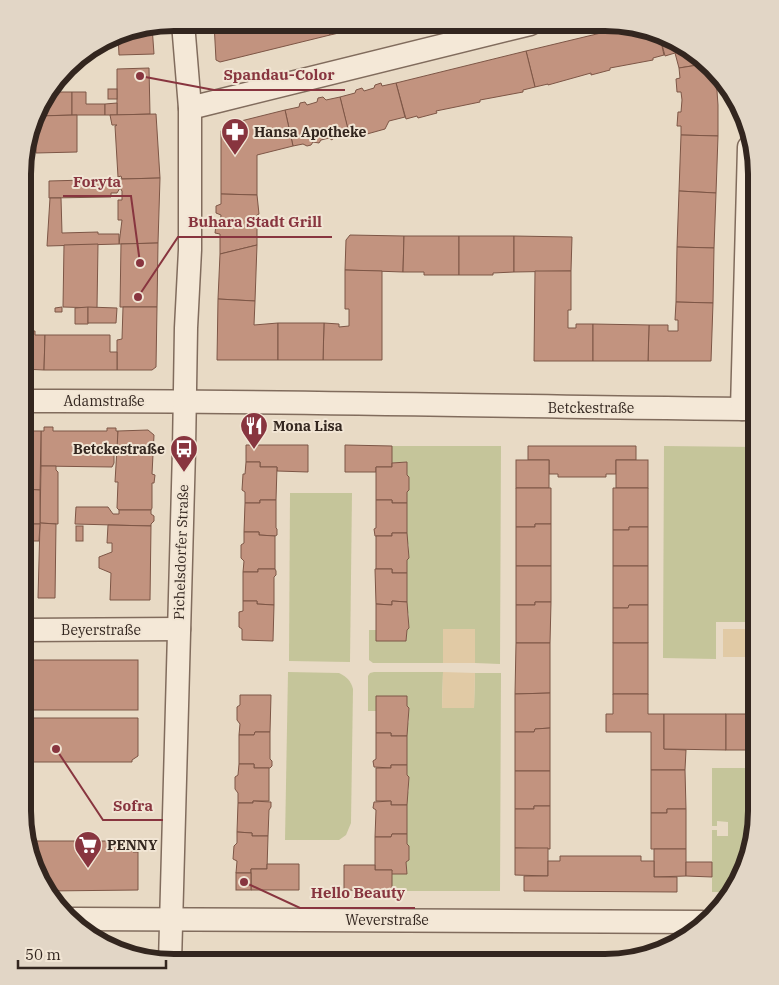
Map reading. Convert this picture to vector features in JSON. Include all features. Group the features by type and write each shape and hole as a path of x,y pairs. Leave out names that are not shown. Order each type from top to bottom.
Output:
{"street":[{"name":"Pichelsdorfer Straße","path":"170,953 186,328 190,250 190,108 184,31"},
{"path":"190,108 502,31"},
{"name":"Adamstraße","path":"31,401 185,401"},
{"name":"Betckestraße","path":"185,401 748,409"},
{"name":"Beyerstraße","path":"31,630 179,629"},
{"name":"Weverstraße","path":"81,919 694,922"}],"green space":[{"path":"392,446 501,446 500,664 475,663 475,630 443,629 443,663 373,663 369,660 369,630 376,630 376,641 406,641 409,627 409,614 407,612 407,560 409,558 409,545 407,543 407,492 409,490 409,477 407,475 407,462 392,463"},
{"path":"664,446 748,447 747,622 716,622 716,659 663,658"},
{"path":"290,493 352,493 350,662 289,661"},
{"path":"288,672 339,673 348,680 353,689 351,823 346,835 339,840 285,840"},
{"path":"374,672 443,672 442,707 474,708 475,673 501,673 500,891 392,891 391,874 407,874 406,862 409,860 409,846 407,844 407,793 409,791 409,777 407,775 407,724 409,722 409,708 407,706 407,696 376,696 376,711 368,711 368,676"},
{"path":"712,768 747,768 745,838 737,865 722,892 712,892 712,830 717,830 717,836 728,836 728,822 717,821 717,826 712,826"}],"sand":[{"path":"443,629 475,629 475,663 443,663"},
{"path":"723,629 747,629 747,657 723,657"},
{"path":"443,672 475,673 474,708 442,708"}],"building":[{"path":"214,31 329,31 330,35 220,62 216,60"},
{"path":"329,31 348,31 330,35"},
{"path":"608,31 642,36 661,43 664,55 653,58 653,60 610,68 610,70 591,75 591,73 535,87 526,51"},
{"path":"152,33 154,54 119,55 118,43"},
{"path":"662,43 684,55 697,65 679,68 675,53 665,56"},
{"path":"526,51 535,87 523,90 523,92 480,100 480,102 436,111 437,113 418,118 417,116 406,119 396,83"},
{"path":"697,65 717,85 718,136 681,135 681,126 677,126 678,112 681,112 682,100 681,92 677,92 676,79 680,78 679,68"},
{"path":"149,68 150,114 117,115 117,69"},
{"path":"381,83 382,86 396,83 405,117 389,121 385,129 367,134 360,130 349,134 340,97 355,93 356,90 362,88 364,91 374,88 375,85"},
{"path":"108,89 117,89 117,99 108,99"},
{"path":"57,92 72,92 72,115 44,116"},
{"path":"72,92 86,92 86,104 105,104 105,115 72,115"},
{"path":"323,97 326,100 340,97 349,133 341,138 334,136 332,140 329,138 321,140 319,143 313,142 307,146 303,144 293,146 285,110 299,107 300,103 305,102 307,105 317,102 318,98"},
{"path":"117,103 117,115 105,115 105,104"},
{"path":"285,110 293,146 257,155 257,195 221,194 221,131 225,125"},
{"path":"156,114 160,178 122,179 121,176 118,177 115,126 117,125 112,125 110,115"},
{"path":"77,115 77,152 36,153 36,137 44,116"},
{"path":"681,135 718,136 716,193 679,191"},
{"path":"160,178 158,243 119,244 122,220 118,220 118,200 122,200 120,188 117,193 111,193 111,197 49,198 49,181"},
{"path":"679,191 716,193 714,248 677,247"},
{"path":"221,194 257,195 259,214 257,215 257,245 220,254 220,234 215,233 216,225 220,224 221,215 216,213 216,206 221,204"},
{"path":"50,198 61,198 62,233 98,232 98,234 119,234 119,244 47,246"},
{"path":"350,235 404,236 403,272 345,270 346,240"},
{"path":"404,236 459,236 459,275 424,275 424,272 403,272"},
{"path":"459,236 514,236 514,272 493,273 493,275 459,275"},
{"path":"514,236 572,237 571,271 514,272"},
{"path":"158,243 157,307 120,307 121,244"},
{"path":"98,244 97,308 63,307 64,245"},
{"path":"257,245 255,301 218,299 220,254"},
{"path":"677,247 714,248 713,303 676,302"},
{"path":"345,270 382,271 382,360 323,360 324,323 339,324 339,327 349,326 349,309 345,309"},
{"path":"535,271 571,271 571,310 568,310 568,328 576,328 576,324 593,324 593,361 534,361"},
{"path":"218,299 255,301 254,325 278,323 278,360 217,360"},
{"path":"676,302 713,303 711,361 648,361 649,325 668,325 668,331 678,331 678,320 675,320"},
{"path":"62,307 62,312 55,312 55,308"},
{"path":"88,307 88,324 75,324 75,308"},
{"path":"88,307 117,308 116,323 88,323"},
{"path":"123,307 157,307 156,367 152,370 117,370 117,340 122,339"},
{"path":"31,311 33,311 32,331 35,331 35,335 45,335 44,370 31,369"},
{"path":"278,323 324,323 323,360 278,360"},
{"path":"593,324 649,325 648,361 593,361"},
{"path":"45,335 110,335 110,352 117,352 117,370 44,370"},
{"path":"250,420 259,420 259,429 251,428"},
{"path":"44,427 53,427 53,431 107,431 107,428 116,428 116,431 118,431 118,449 114,449 114,463 112,467 41,466 41,431 44,431"},
{"path":"148,430 154,435 152,474 155,475 154,483 152,483 152,508 151,510 119,510 117,508 118,482 115,482 118,431"},
{"path":"31,431 41,431 40,490 31,489"},
{"path":"246,445 308,445 308,472 277,471 277,467 260,467 260,462 246,462"},
{"path":"345,445 392,446 392,467 376,467 376,472 345,472"},
{"path":"528,446 636,446 636,460 616,460 616,474 606,474 606,477 558,477 558,474 549,474 549,460 528,460"},
{"path":"516,460 549,460 549,488 516,488"},
{"path":"616,460 648,460 648,488 616,488"},
{"path":"246,462 260,462 260,467 277,467 276,500 260,500 260,503 245,503 245,492 242,490"},
{"path":"407,462 409,490 407,492 407,503 392,503 392,500 376,500 376,467 392,467 392,463"},
{"path":"41,466 56,466 58,472 58,524 40,523"},
{"path":"516,488 551,488 551,524 535,524 535,527 516,527"},
{"path":"613,488 648,488 648,527 629,527 629,530 613,530"},
{"path":"31,489 40,490 40,524 31,524"},
{"path":"260,500 276,500 277,535 275,536 259,535 259,532 244,532 245,503 260,503"},
{"path":"376,500 392,500 392,503 407,503 407,533 392,533 392,536 375,536"},
{"path":"76,507 108,507 113,514 119,514 119,510 151,510 154,521 151,526 75,524"},
{"path":"40,523 56,524 55,598 38,598"},
{"path":"31,524 40,524 39,541 31,541"},
{"path":"535,524 551,524 551,566 516,566 516,527 535,527"},
{"path":"108,525 151,526 150,600 110,600 111,573 99,568 99,557 112,552 112,543 107,543"},
{"path":"76,526 83,526 83,541 76,541"},
{"path":"629,527 648,527 648,566 613,566 613,530 629,530"},
{"path":"244,532 259,532 259,535 275,536 275,569 258,569 258,572 243,572 244,561 241,558 241,545 244,543"},
{"path":"392,533 407,533 409,558 407,560 407,573 392,573 392,569 376,569 376,536 392,536"},
{"path":"516,566 551,566 551,602 535,602 535,605 516,605"},
{"path":"613,566 648,566 648,605 629,605 628,608 613,608"},
{"path":"258,569 275,569 276,571 274,577 274,605 257,604 257,601 243,601 243,572 258,572"},
{"path":"375,569 392,569 392,573 407,573 407,602 392,601 392,605 376,604"},
{"path":"243,601 257,601 257,604 274,605 273,641 242,640 242,629 239,627 239,612 243,611"},
{"path":"392,601 407,602 409,628 406,641 376,641 376,604 392,605"},
{"path":"535,602 551,602 550,643 516,643 516,605 535,605"},
{"path":"629,605 648,605 648,643 613,643 613,608 628,608"},
{"path":"516,643 550,643 550,693 515,694"},
{"path":"613,643 648,643 648,694 613,694"},
{"path":"31,660 138,660 138,710 31,710"},
{"path":"550,693 550,728 535,729 534,732 515,732 515,694"},
{"path":"613,694 648,694 648,714 664,714 664,749 686,750 685,770 651,770 651,732 606,732 606,714 613,714"},
{"path":"240,695 271,695 270,732 239,735 240,724 237,720 237,707 240,705"},
{"path":"376,696 407,696 407,706 409,708 407,736 391,736 391,733 376,733"},
{"path":"664,714 726,714 726,750 664,749"},
{"path":"726,714 747,714 747,750 726,750"},
{"path":"31,718 138,718 138,756 132,762 31,762"},
{"path":"550,728 550,771 515,771 515,732 534,732 535,729"},
{"path":"255,732 270,732 270,759 272,766 270,768 254,768 254,764 239,764 239,735 254,735"},
{"path":"376,733 391,733 391,736 407,736 407,765 391,765 391,768 374,767 373,761 376,759"},
{"path":"239,764 254,764 254,768 269,768 269,801 238,803 235,777 238,775"},
{"path":"391,765 407,765 407,775 409,777 407,805 391,805 391,801 376,801 376,768 391,768"},
{"path":"651,770 685,770 686,809 667,809 667,813 651,813"},
{"path":"515,771 550,771 550,806 534,806 534,809 515,809"},
{"path":"253,801 271,802 268,836 252,836 252,833 237,832 238,803 253,803"},
{"path":"391,801 391,805 407,805 407,834 375,837 376,810 373,808 374,802"},
{"path":"534,806 550,806 550,849 515,848 515,809 534,809"},
{"path":"667,809 686,809 686,849 651,849 651,813 667,813"},
{"path":"237,832 252,833 252,836 268,836 267,869 251,869 251,873 236,873 237,861 233,859 234,846 237,843"},
{"path":"392,834 407,834 409,860 406,862 407,874 391,874 392,870 375,870 375,837 391,837"},
{"name":"PENNY","path":"35,841 133,841 133,852 138,852 138,890 56,891 42,865"},
{"path":"515,848 548,848 548,876 515,875"},
{"path":"654,849 686,849 686,876 654,877"},
{"path":"560,856 641,856 641,861 654,861 654,877 677,877 677,892 524,891 524,876 548,876 548,861 560,861"},
{"path":"686,862 712,862 712,877 686,876"},
{"path":"267,864 299,864 299,890 251,890 251,869 267,869"},
{"path":"344,865 375,865 375,870 392,870 392,891 344,890"},
{"path":"236,873 251,873 251,890 236,890"}],"place":[{"name":"Spandau-Color","path":"140,76"},
{"name":"Hansa Apotheke","path":"235,156"},
{"name":"Foryta","path":"140,263"},
{"name":"Buhara Stadt Grill","path":"138,297"},
{"name":"Mona Lisa","path":"254,450"},
{"name":"Betckestraße","path":"184,473"},
{"name":"Sofra","path":"56,749"},
{"name":"PENNY","path":"88,869"},
{"name":"Hello Beauty","path":"244,882"}]}
